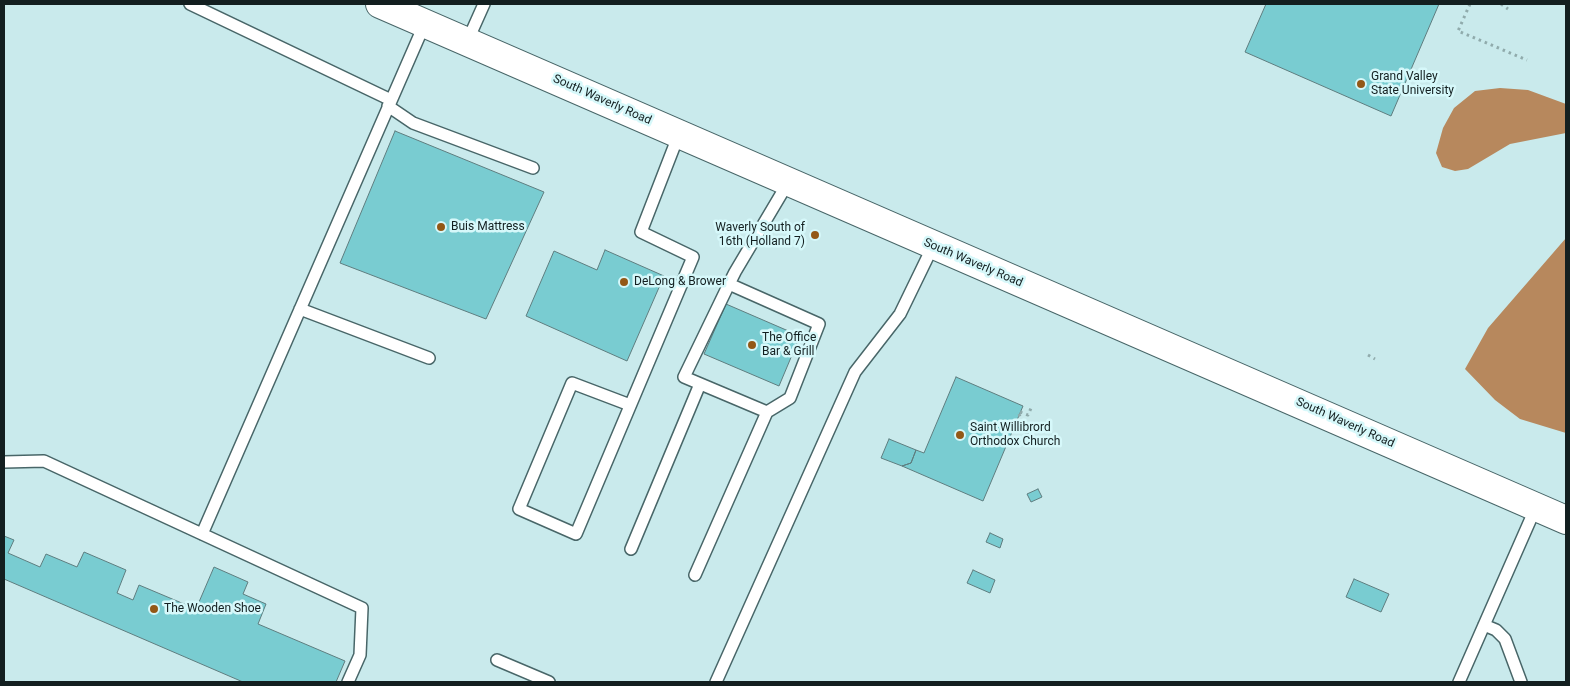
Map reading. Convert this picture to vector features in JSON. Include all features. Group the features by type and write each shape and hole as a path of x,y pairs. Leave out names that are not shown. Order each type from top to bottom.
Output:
{"main road":[{"name":"South Waverly Road","path":"380,4 1566,520"}],"lane":[{"path":"190,4 390,103 413,123 533,168"},
{"path":"467,42 484,4"},
{"path":"202,534 425,23"},
{"path":"630,405 572,383 519,509 576,534 692,257 641,232 679,134"},
{"path":"767,412 684,377 729,284 789,182"},
{"path":"716,682 852,378 867,354 900,314 934,246"},
{"path":"695,575 767,412 790,398 819,324 729,284"},
{"path":"300,309 429,358"},
{"path":"630,548 700,384"},
{"path":"4,462 44,461 362,608 360,654 348,682"},
{"path":"1459,682 1536,507"},
{"path":"1484,625 1496,630 1505,639 1521,682"},
{"path":"497,660 549,682"}],"path":[{"path":"1470,4 1458,31 1526,60"},
{"path":"1501,4 1508,9"},
{"path":"1368,355 1375,358"},
{"path":"1032,406 1028,415 1020,413 1028,436 1045,444"}],"shaded area":[{"path":"1500,88 1528,90 1566,104 1566,133 1510,144 1468,169 1455,171 1442,167 1436,153 1443,128 1454,108 1475,91"},
{"path":"1566,238 1566,433 1520,419 1495,400 1465,369 1488,328"}],"building":[{"name":"Grand Valley State University","path":"1266,4 1439,4 1391,116 1245,52"},
{"name":"Buis Mattress","path":"395,131 544,192 486,319 340,263"},
{"path":"605,250 664,276 627,361 526,316 554,251 597,270"},
{"name":"The Office Bar & Grill","path":"726,304 800,336 779,386 704,354"},
{"path":"956,377 1023,406 983,501 902,466 911,463 916,450 924,453"},
{"path":"889,439 916,450 911,463 902,466 881,458"},
{"path":"1038,489 1042,497 1031,502 1027,494"},
{"path":"990,533 1003,539 1000,548 986,542"},
{"path":"4,536 14,540 8,553 40,567 46,554 77,567 84,552 126,570 117,593 133,600 139,585 196,609 214,567 248,582 243,594 266,604 258,624 345,661 336,682 243,682 4,579"},
{"path":"973,570 995,580 990,593 967,583"},
{"path":"1354,579 1389,594 1381,612 1346,597"}],"place":[{"name":"Grand Valley State University","path":"1361,84"},
{"name":"Buis Mattress","path":"441,227"},
{"name":"Waverly South of 16th (Holland 7)","path":"815,235"},
{"name":"DeLong & Brower","path":"624,282"},
{"name":"The Office Bar & Grill","path":"752,345"},
{"name":"Saint Willibrord Orthodox Church","path":"960,435"},
{"name":"The Wooden Shoe","path":"154,609"}]}
